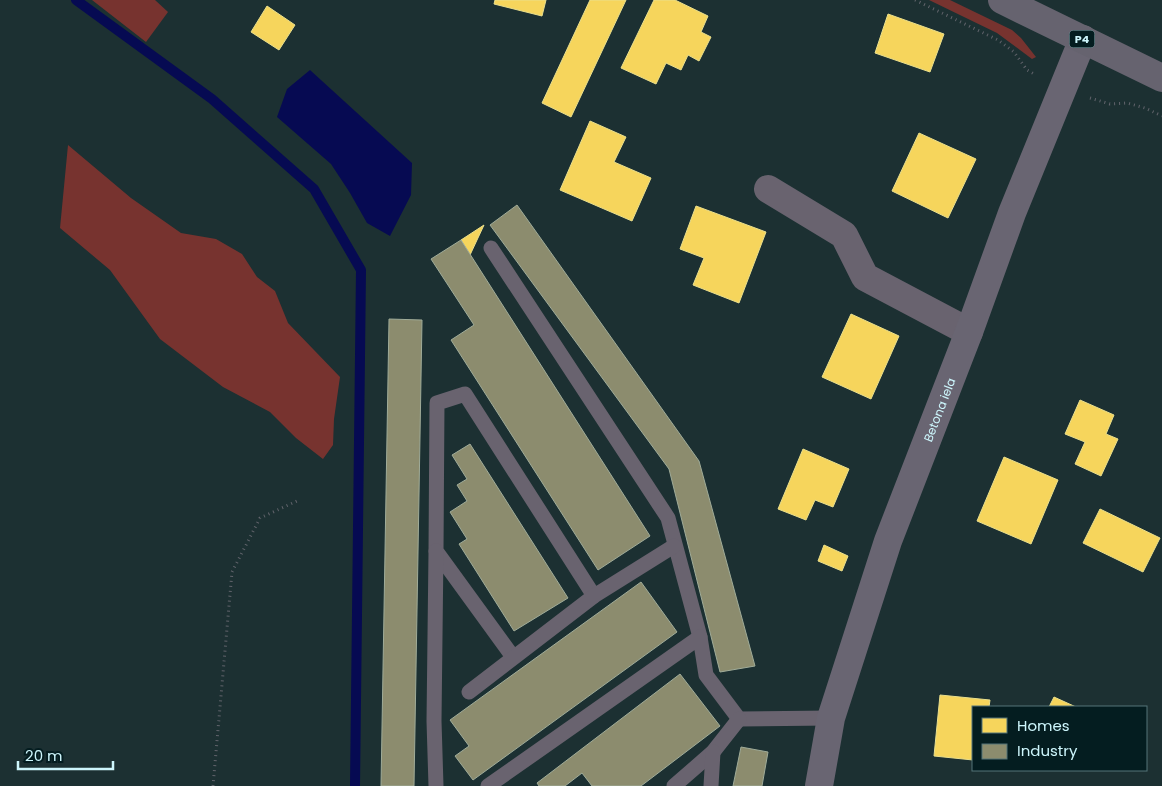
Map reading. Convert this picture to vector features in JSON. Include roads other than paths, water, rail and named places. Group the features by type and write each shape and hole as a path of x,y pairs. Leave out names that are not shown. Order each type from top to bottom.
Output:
{"main road":[{"name":"P4","path":"1002,0 1162,78"},
{"name":"Betona iela","path":"819,786 831,718 888,541 969,332 1016,204 1084,39"}],"street":[{"path":"768,189 844,235 865,277 969,332"}],"lane":[{"path":"491,248 668,518 700,638 706,676 739,719"},
{"path":"436,786 434,711 437,404 465,394 594,596"},
{"path":"468,692 594,596 674,546"},
{"path":"436,551 514,657"},
{"path":"488,786 700,638"},
{"path":"739,719 831,718"},
{"path":"674,786 713,752 739,719"},
{"path":"711,786 713,752"}],"waterway":[{"path":"76,0 212,99 314,189 361,270 355,786"}]}
